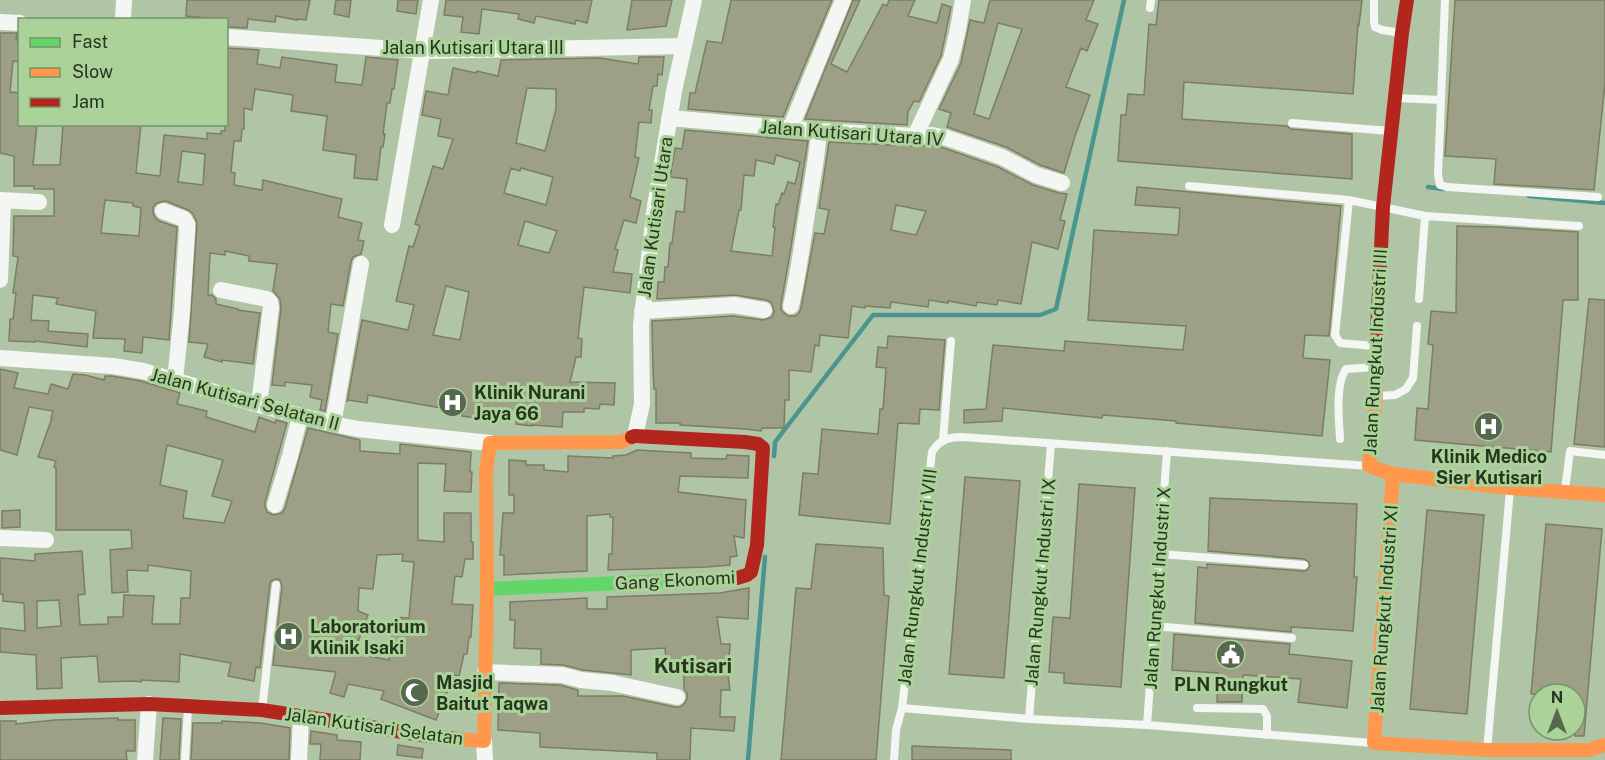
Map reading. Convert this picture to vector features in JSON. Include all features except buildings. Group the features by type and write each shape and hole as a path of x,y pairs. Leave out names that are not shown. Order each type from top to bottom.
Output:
{"street":[{"path":"123,18 124,0"},
{"path":"392,225 424,51 431,0"},
{"name":"Jalan Kutisari Utara","path":"635,436 642,404 641,325 655,206 669,118 694,0"},
{"path":"790,129 843,0"},
{"path":"915,136 951,59 963,0"},
{"name":"Jalan Rungkut Industri III","path":"1407,0 1383,207 1376,396 1369,466 1393,474 1510,488 1605,495"},
{"path":"0,22 18,23"},
{"name":"Jalan Kutisari Utara III","path":"228,37 424,51 683,46"},
{"name":"Jalan Kutisari Utara IV","path":"669,118 819,131 932,135 1002,157 1023,169 1062,183"},
{"path":"791,306 817,159 819,131"},
{"path":"0,280 2,200 39,202"},
{"path":"163,211 184,219 187,224 175,380"},
{"path":"333,424 362,264"},
{"path":"221,290 267,299 270,302 259,405"},
{"path":"642,310 734,305 764,310"},
{"name":"Jalan Kutisari Selatan II","path":"0,358 113,366 143,371 333,424 358,429 489,443"},
{"path":"275,504 300,416"},
{"path":"489,443 621,442 635,436"},
{"name":"Gang Ekonomi","path":"487,589 712,580 744,576 751,572 757,545 762,446 745,442 635,436"},
{"name":"Jalan Kutisari Selatan","path":"0,708 149,704 262,710 428,736 484,741 487,589 486,472 489,443"},
{"name":"Jalan Rungkut Industri XI","path":"1374,743 1393,474"},
{"path":"0,538 46,540"},
{"path":"485,672 562,675 581,680 612,682 677,697"},
{"path":"145,760 149,704"},
{"path":"299,760 301,716"},
{"path":"484,741 484,760"},
{"path":"1374,743 1487,750 1588,750 1605,745"}],"lane":[{"path":"1374,0 1376,27 1402,33"},
{"path":"1445,0 1438,175 1440,185 1598,197"},
{"path":"1395,98 1441,100"},
{"path":"1292,123 1392,132"},
{"path":"1189,186 1349,200 1425,216 1579,226"},
{"path":"1349,200 1335,335 1340,343 1377,346"},
{"path":"1419,298 1425,216"},
{"path":"1376,396 1395,395 1406,389 1413,378 1417,326"},
{"path":"951,341 943,440 962,437 1369,466"},
{"path":"1340,439 1341,375 1346,369 1377,367"},
{"name":"Jalan Rungkut Industri VIII","path":"943,440 932,452 902,708 1374,743"},
{"name":"Jalan Rungkut Industri IX","path":"1029,719 1051,444"},
{"name":"Jalan Rungkut Industri X","path":"1147,725 1167,451"},
{"path":"1565,492 1570,451 1605,455"},
{"path":"1487,750 1510,488"},
{"path":"1160,554 1304,565"},
{"path":"262,710 276,585"},
{"path":"1154,626 1292,638"},
{"path":"185,760 188,707"},
{"path":"894,760 896,730 902,708"},
{"path":"1197,708 1263,710 1267,716 1267,735"}],"waterway":[{"path":"774,456 775,442 873,315 1040,315 1056,309 1124,0"},
{"path":"1428,187 1443,189"},
{"path":"1529,196 1605,203"},
{"path":"748,760 765,557"}],"traffic: fast":[{"path":"487,589 737,578"}],"traffic: slow":[{"path":"1377,331 1376,396 1369,466 1393,474 1510,488 1605,495"},
{"path":"458,739 484,741 487,589 486,472 490,443 621,442 632,437"},
{"path":"1393,474 1374,743 1487,750 1589,750 1605,745"}],"traffic: jam":[{"path":"1377,331 1383,207 1407,0"},
{"path":"632,437 745,442 758,444 763,448 757,545 751,572 737,578"},
{"path":"0,708 149,704 262,710 458,739"}],"place":[{"name":"Klinik Nurani Jaya 66","path":"453,402"},
{"name":"Klinik Medico Sier Kutisari","path":"1489,427"},
{"name":"Laboratorium Klinik Isaki","path":"289,636"},
{"name":"PLN Rungkut","path":"1231,655"},
{"name":"Masjid Baitut Taqwa","path":"415,692"}],"district":[{"name":"Kutisari","path":"693,665"}]}
